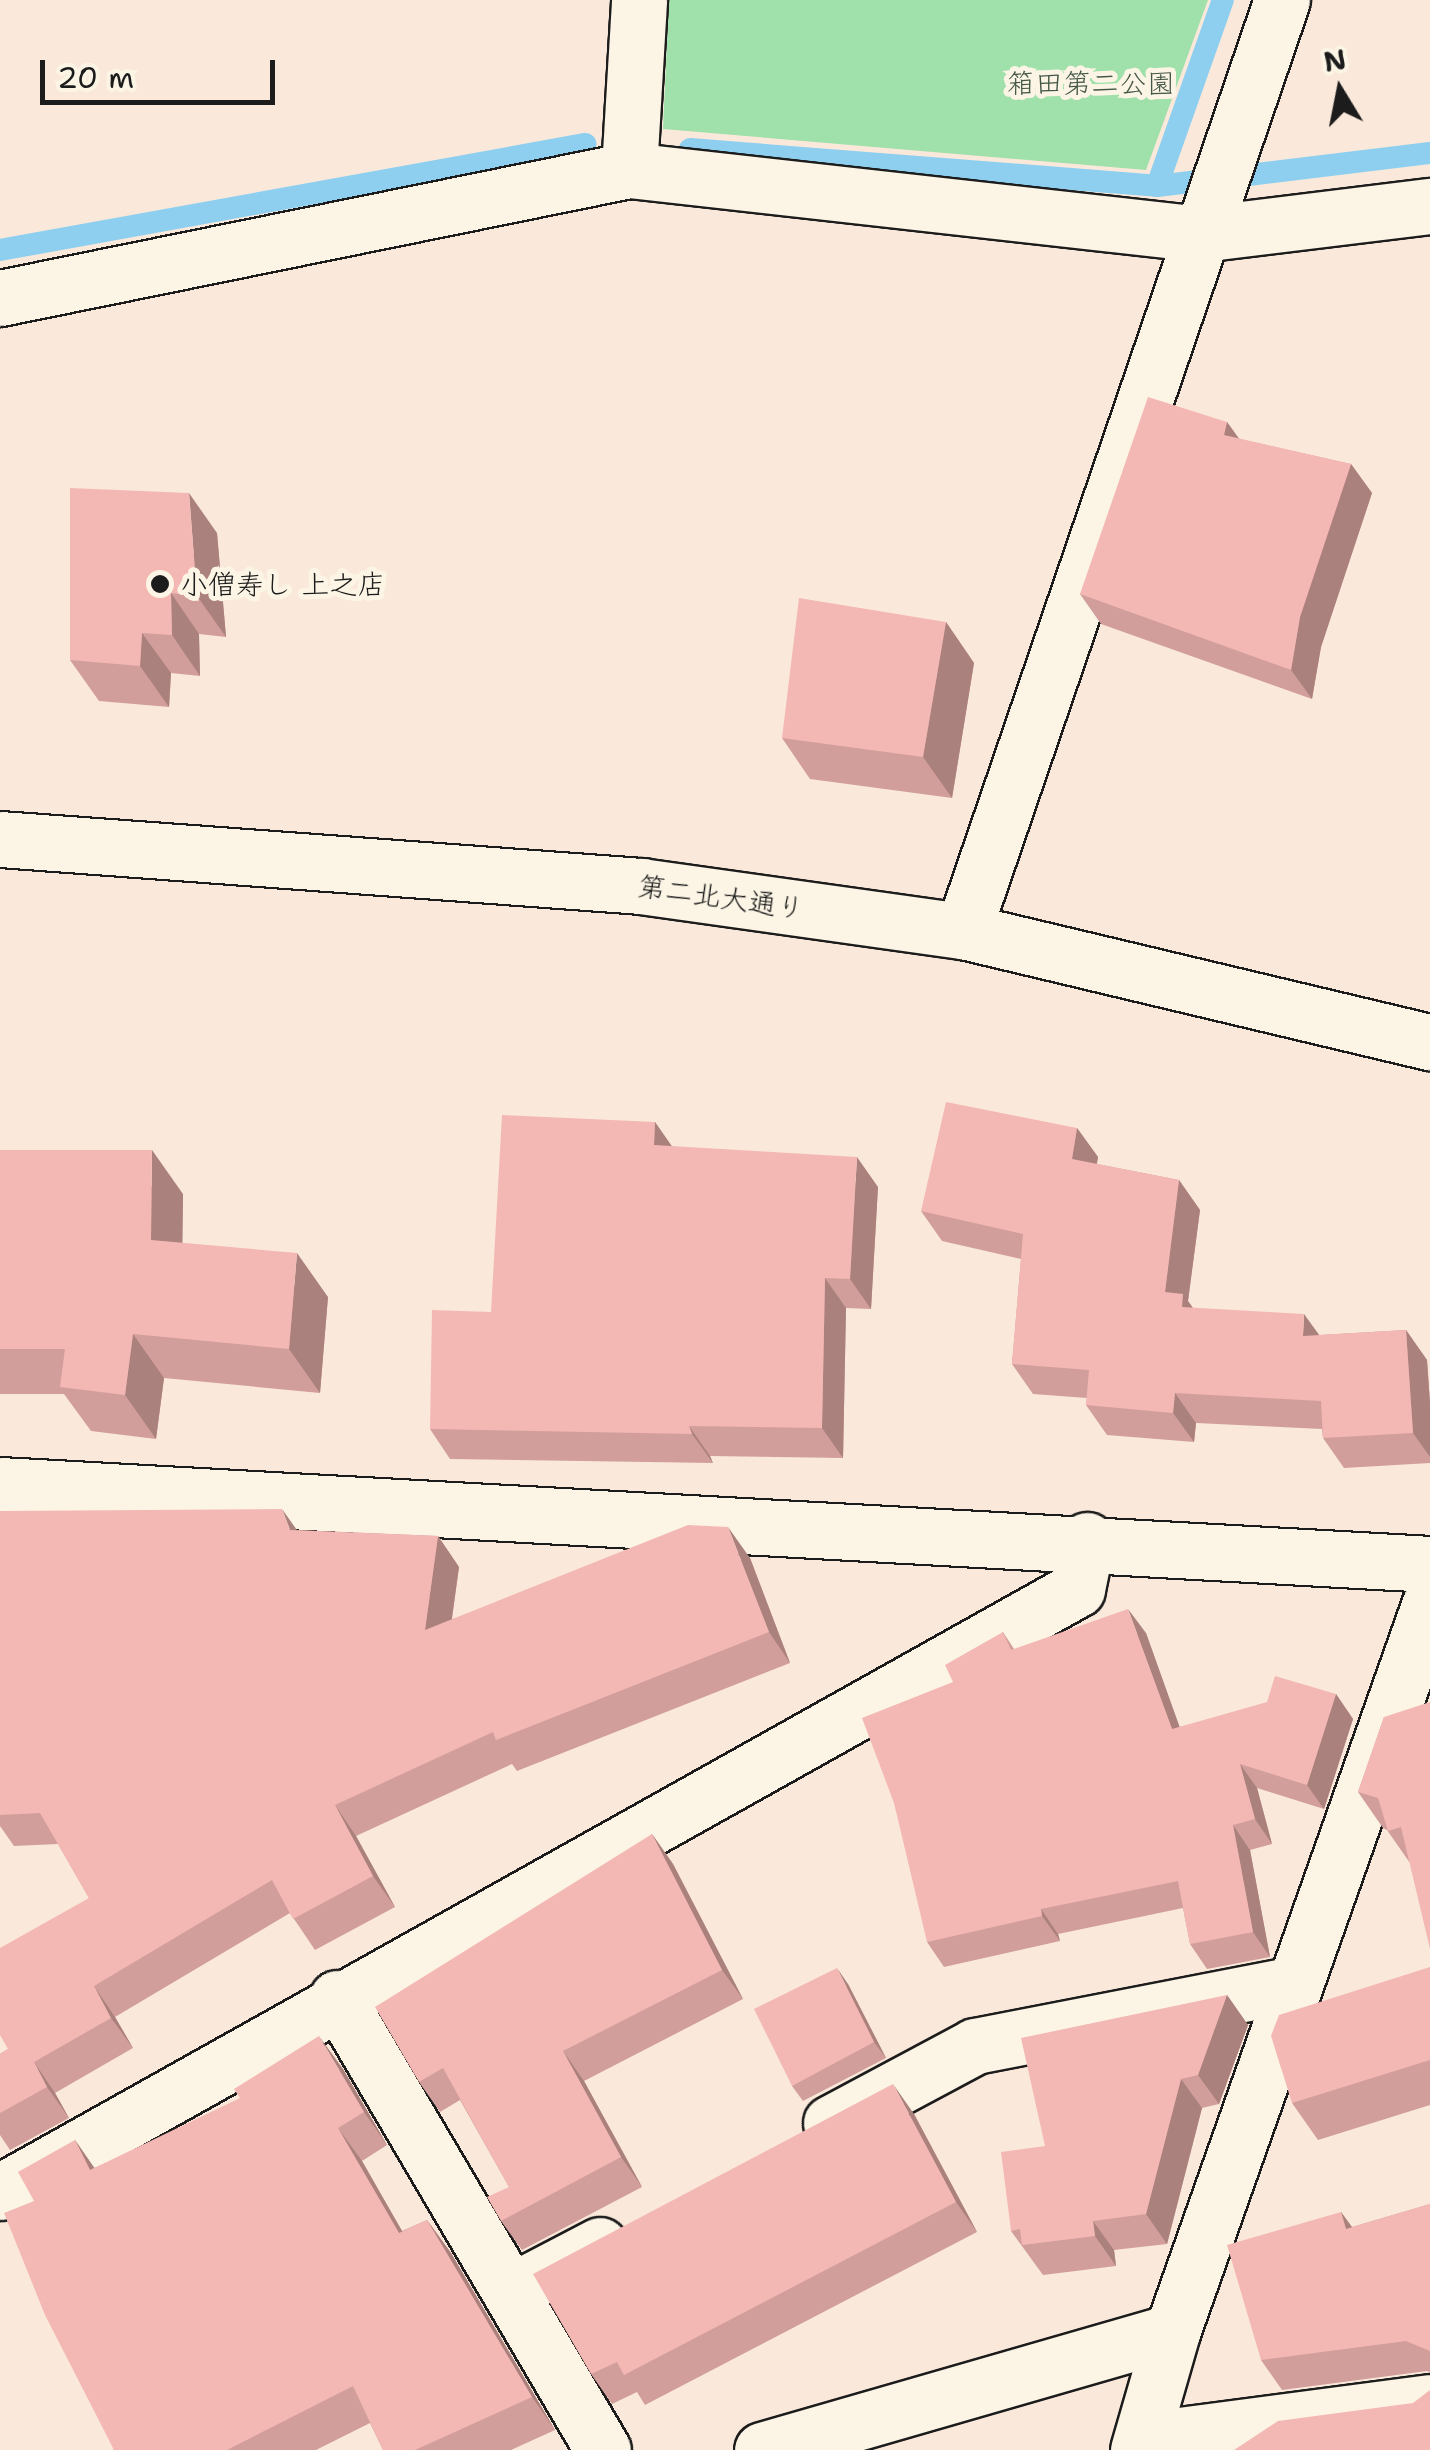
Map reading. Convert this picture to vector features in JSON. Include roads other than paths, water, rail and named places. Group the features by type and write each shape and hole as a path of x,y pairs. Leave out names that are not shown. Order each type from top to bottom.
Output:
{"street":[{"path":"628,170 640,0"},
{"path":"964,931 1282,0"},
{"path":"0,298 628,170 1206,217 1430,206"},
{"name":"第二北大通り","path":"0,839 640,886 964,931 1430,1042"},
{"path":"0,1485 1087,1540 1430,1564"},
{"path":"0,2192 337,1998 1078,1589 1087,1540"},
{"path":"1430,1604 1292,1984 1172,2332 1140,2445 1430,2402"},
{"path":"786,2146 974,2046 1292,1984"},
{"path":"337,1998 512,2292 595,2447"},
{"path":"512,2292 649,2219"},
{"path":"762,2450 1172,2332"}],"waterway":[{"path":"1157,186 1223,0"},
{"path":"0,250 585,144"},
{"path":"690,149 1157,186 1430,153"}],"place":[{"name":"小僧寿し 上之店","path":"160,584"}],"park label":[{"name":"箱田第二公園","path":"1091,83"}]}
